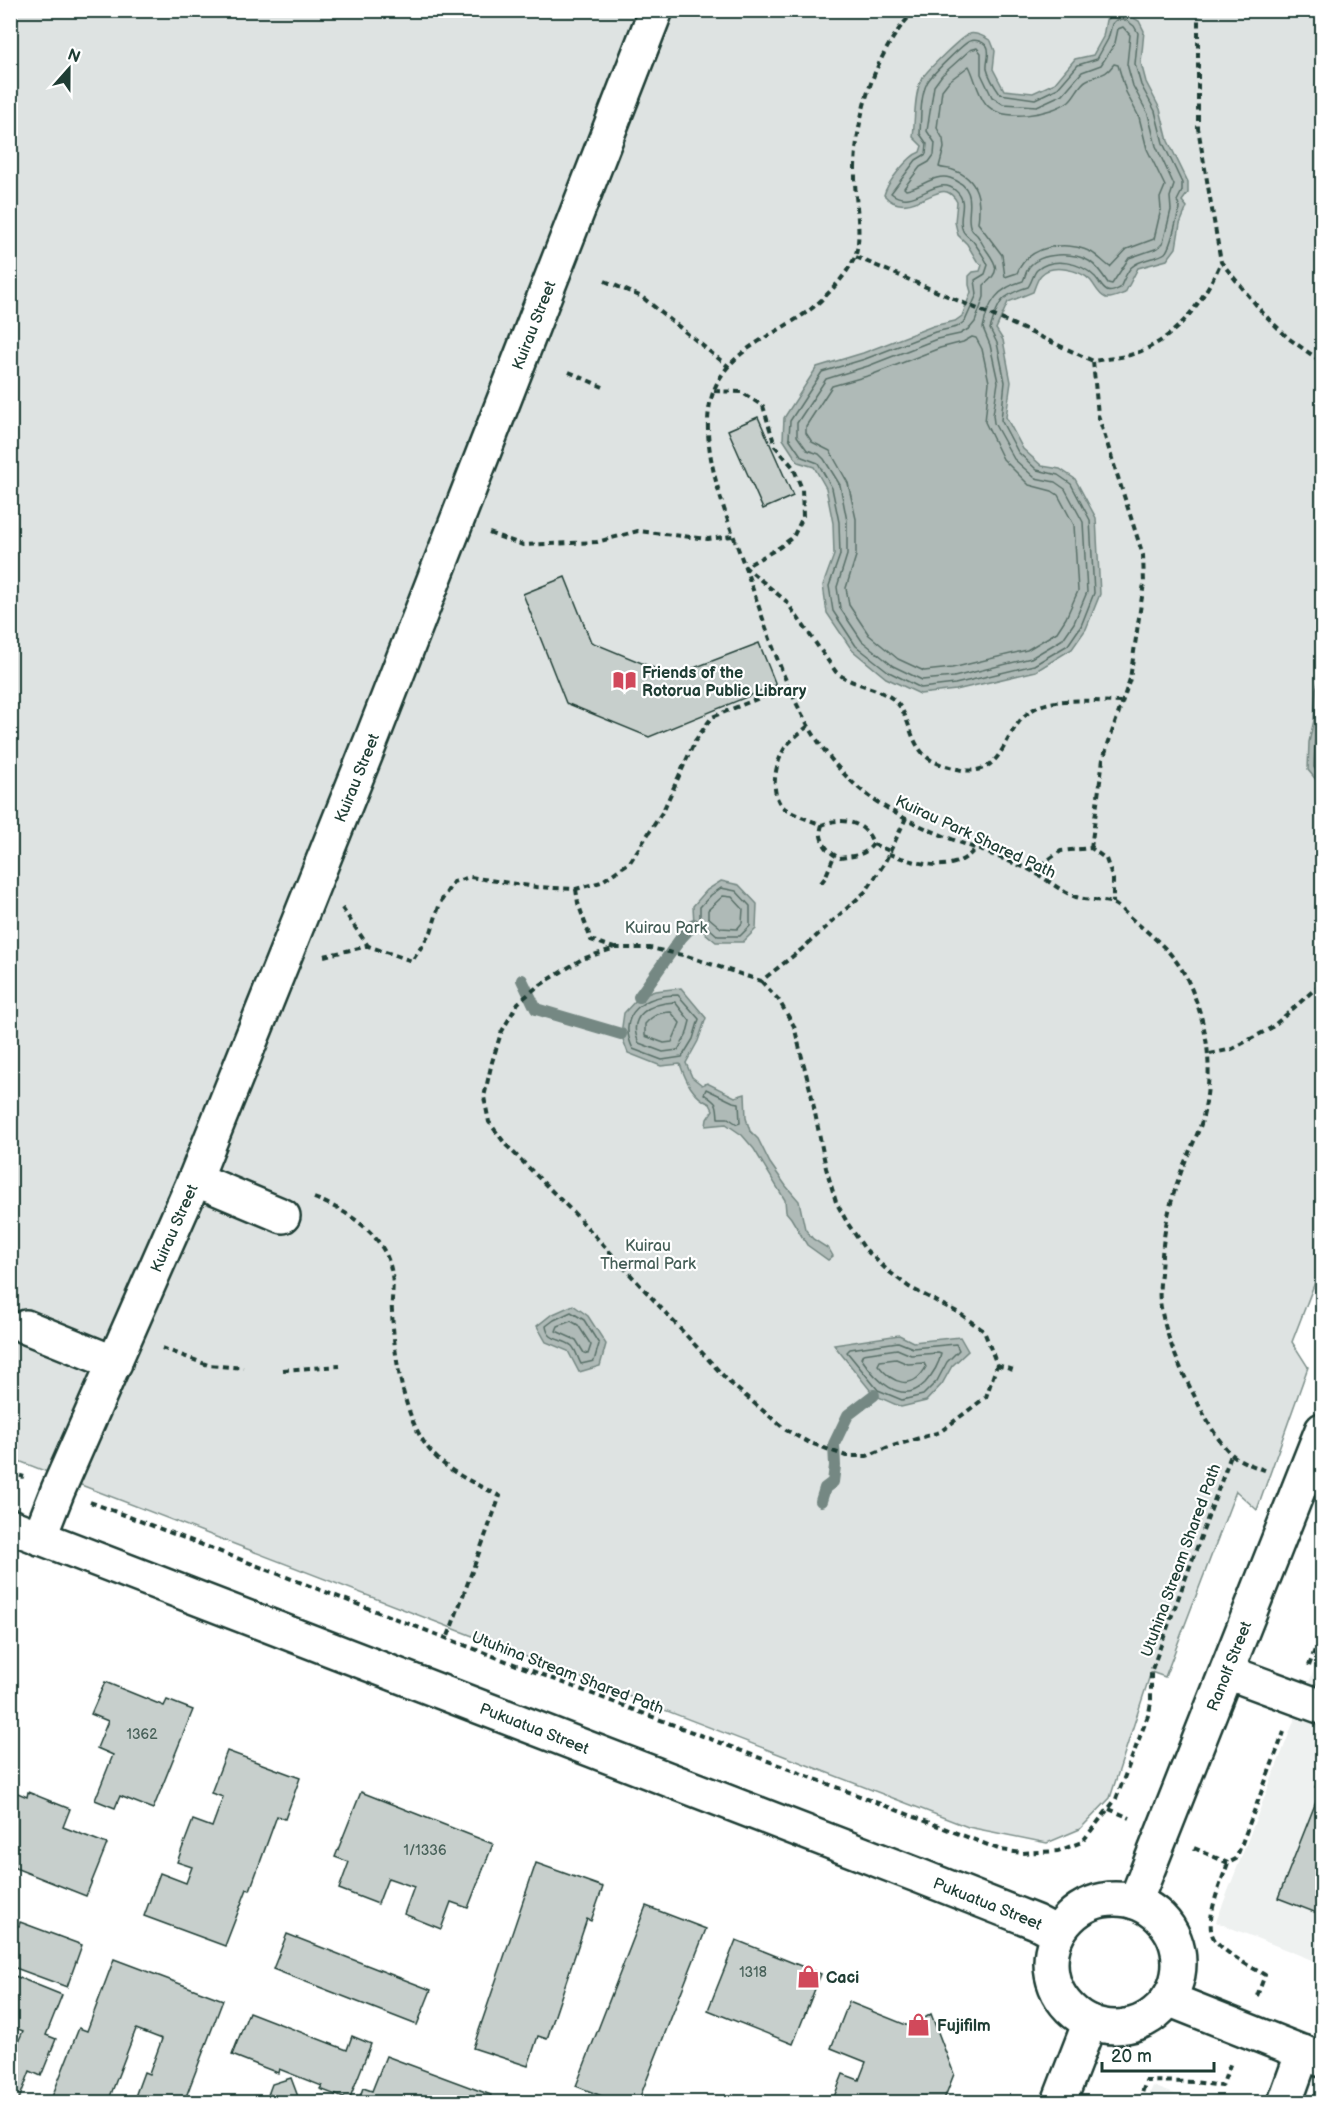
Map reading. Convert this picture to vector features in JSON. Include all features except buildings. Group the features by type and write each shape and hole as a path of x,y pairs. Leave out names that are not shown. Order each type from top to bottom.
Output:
{"main road":[{"name":"Kuirau Street","path":"25,1532 58,1490 195,1179 369,746 656,10"},
{"path":"195,1179 294,1205"},
{"path":"26,1326 115,1363"},
{"name":"Ranolf Street","path":"1135,1902 1320,1443"},
{"name":"Pukuatua Street","path":"25,1532 917,1875 1036,1922 1058,1933"},
{"path":"1227,1672 1310,1702"},
{"path":"1121,1899 1135,1902 1151,1911 1165,1923 1174,1938 1179,1955 1178,1974 1168,1999 1148,2018 1132,2025 1113,2027 1090,2022 1078,2016 1065,2003 1055,1987 1050,1970 1051,1951 1058,1933 1072,1916 1091,1904 1105,1900 1121,1899"},
{"path":"1168,1999 1313,2056 1285,2103"},
{"path":"1059,2103 1090,2022"}],"path":[{"path":"914,10 897,30 881,60 859,123 855,178 858,237 856,257 1093,361 1131,355 1165,339 1183,322 1209,289 1221,262"},
{"path":"1197,10 1198,128 1221,262 1262,312 1288,338 1323,362"},
{"name":"Kuirau Park Shared Path","path":"856,257 844,274 810,309 754,344 729,367 714,391 710,404 710,459 733,536 789,686 808,726 835,764 853,783 878,803 906,818 975,849 1032,871 1074,896 1113,903 1167,948 1186,976 1198,1007 1210,1054 1208,1091 1200,1125 1169,1207 1162,1246 1160,1299 1177,1362 1205,1418 1232,1455 1268,1472"},
{"path":"604,281 642,297 729,367"},
{"path":"1091,848 1102,759 1130,679 1144,583 1143,555 1098,415 1093,361"},
{"path":"569,372 603,387"},
{"path":"714,391 741,392 763,406 775,446 793,467 802,489 803,517 793,537 780,548 745,567 786,601 836,672 845,679 876,688 895,700 903,711 917,746 931,759 955,769 982,770 995,762 1023,715 1041,705 1055,702 1122,702"},
{"path":"458,520 523,545 597,542 638,531 708,539 733,536"},
{"path":"315,958 368,946 412,961 431,932 440,903 453,882 470,877 536,887 576,889 601,882 630,862 663,811 695,741 712,717 789,686"},
{"path":"808,726 785,747 776,773 774,792 784,808 822,825 837,820 853,823 868,833 873,844 915,863 935,866 963,860 975,849"},
{"path":"761,981 802,949 866,891 890,852 906,818"},
{"path":"822,825 820,829 822,840 834,856 840,858 856,856 869,850 873,844"},
{"path":"1032,871 1061,851 1091,848 1106,859 1113,879 1113,903"},
{"path":"821,883 834,856"},
{"path":"576,889 578,903 591,940 615,948 650,948 687,956 761,981 778,999 794,1026 811,1093 826,1168 836,1202 848,1224 865,1249 887,1270 909,1287 959,1313 984,1331 997,1365 986,1397 940,1432 867,1456 846,1456 808,1442 786,1430 729,1382 573,1212 506,1145 489,1122 484,1097 492,1062 501,1033 518,1003 537,987 582,959 615,948"},
{"path":"337,900 368,946"},
{"path":"1210,1054 1232,1049 1271,1028 1323,983"},
{"path":"294,1205 352,1217 369,1230 381,1246 393,1274 392,1311 397,1359 411,1417 432,1454 450,1471 500,1496 447,1639"},
{"path":"162,1348 208,1365 243,1368"},
{"path":"997,1365 1017,1371"},
{"path":"283,1370 340,1366"},
{"name":"Utuhina Stream Shared Path","path":"10,1472 1001,1850 1022,1853 1058,1851 1082,1842 1116,1799 1149,1713 1152,1702 1151,1672 1232,1455"},
{"path":"1255,2000 1265,1975 1237,1958 1213,1938 1209,1925 1228,1863 1236,1859 1310,1702 1323,1630"},
{"path":"1109,1809 1126,1816"},
{"path":"1200,1851 1228,1863"},
{"path":"1139,2103 1146,2081 1194,2082 1222,2086 1231,2062"}],"shaded area":[{"path":"1322,1649 1322,1964 1216,1922"},
{"path":"1153,2086 1196,2102 1146,2102"}],"green space":[{"name":"Kuirau Park","path":"10,11 1322,11 1322,1264 1292,1342 1308,1367 1257,1510 1236,1491 1165,1677 1151,1672 1110,1798 1080,1829 1047,1843 968,1827 11,1458"}],"water":[{"path":"1115,14 1127,14 1139,21 1144,31 1141,63 1146,82 1160,109 1168,141 1188,182 1188,193 1182,201 1187,207 1180,224 1176,248 1167,260 1138,268 1125,293 1111,298 1103,297 1090,280 1080,273 1066,269 1046,271 1038,279 1033,292 1008,302 996,329 1003,340 1011,382 1006,417 1023,449 1042,466 1060,469 1075,479 1096,518 1100,594 1086,629 1072,649 1036,671 956,690 920,694 886,678 852,650 827,613 823,585 834,555 833,523 826,488 814,467 798,462 783,439 784,418 817,367 863,353 933,326 955,321 962,316 971,292 969,276 973,272 980,271 982,265 958,235 955,222 957,202 947,192 941,192 910,204 892,202 884,195 899,170 920,152 922,146 913,137 917,93 924,76 959,41 969,34 975,34 991,41 995,51 993,69 1004,90 1033,93 1055,83 1075,59 1093,55 1103,37 1106,20"},
{"path":"1322,672 1322,787 1308,770 1316,689"},
{"path":"721,881 739,885 757,904 756,929 743,942 716,942 694,924 693,906 707,890"},
{"path":"681,988 706,1018 698,1041 686,1063 692,1077 702,1085 707,1083 735,1097 745,1094 746,1118 750,1131 758,1139 770,1163 786,1186 799,1201 805,1229 813,1239 829,1249 833,1256 828,1260 807,1245 786,1212 785,1200 754,1149 742,1135 726,1124 706,1126 707,1119 713,1110 710,1104 691,1088 680,1064 661,1066 628,1053 621,1034 624,1013 639,997 655,991"},
{"path":"573,1305 588,1316 606,1344 600,1366 579,1372 568,1351 546,1342 537,1326 551,1315"},
{"path":"899,1335 913,1342 960,1337 968,1351 952,1366 942,1384 926,1401 901,1407 874,1395 834,1345"}],"waterway":[{"path":"639,997 681,938 694,924"},
{"path":"522,980 536,1009 621,1034"},
{"path":"821,1501 825,1488 833,1482 834,1444 848,1415 874,1395"}],"place":[{"name":"Friends of the Rotorua Public Library","path":"624,681"},
{"name":"Caci","path":"808,1977"},
{"name":"Fujifilm","path":"919,2025"}],"park label":[{"name":"Kuirau Thermal Park","path":"648,1254"}]}
